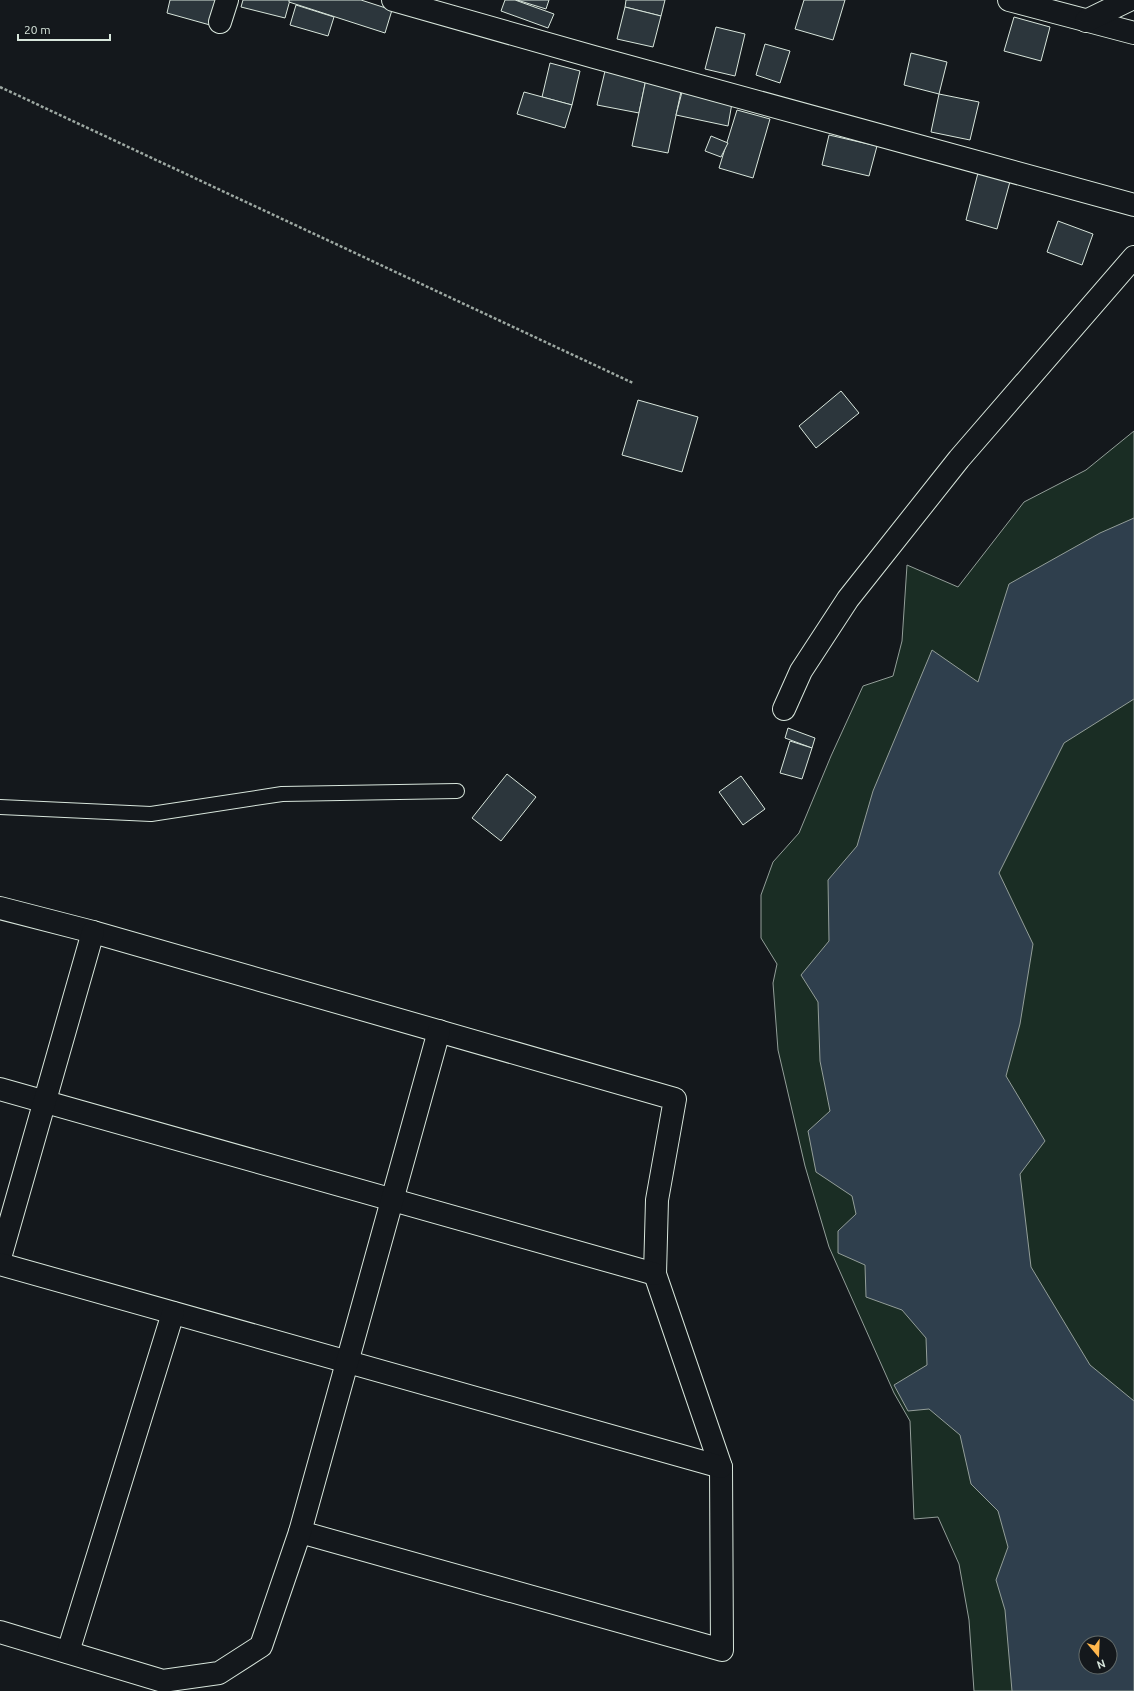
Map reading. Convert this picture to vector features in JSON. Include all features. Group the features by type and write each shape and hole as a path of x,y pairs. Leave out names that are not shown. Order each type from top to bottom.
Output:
{"street":[{"path":"220,22 227,0"},
{"path":"393,0 594,57 1134,205"},
{"path":"1009,0 1134,33"},
{"path":"1086,21 1129,0"},
{"path":"784,709 801,671 848,598 959,459 1134,257"},
{"path":"0,908 93,932 675,1099 657,1200 655,1274 721,1467 722,1650 300,1532"},
{"path":"0,1258 93,932"},
{"path":"0,1632 163,1680 219,1673 262,1646 300,1532 439,1031"},
{"path":"0,1089 655,1274"},
{"path":"0,1264 721,1467"},
{"path":"68,1652 173,1313"}],"lane":[{"path":"0,808 151,814 282,794 457,791"}],"path":[{"path":"0,87 633,383"}],"green space":[{"path":"1134,431 1134,1691 974,1691 969,1620 959,1564 938,1517 914,1519 910,1421 894,1393 829,1247 805,1166 778,1050 773,983 777,964 761,938 761,895 773,862 799,833 831,756 863,686 893,676 902,641 907,565 958,587 1024,502 1086,470"}],"water":[{"path":"1134,518 1134,699 1064,743 999,873 1033,944 1020,1024 1006,1076 1045,1141 1020,1174 1031,1267 1090,1365 1134,1401 1134,1691 1012,1691 1005,1610 996,1580 1008,1547 998,1511 971,1484 960,1435 929,1409 908,1411 894,1385 927,1365 926,1338 902,1310 866,1297 865,1265 838,1253 838,1231 856,1214 852,1196 816,1172 808,1131 830,1111 820,1061 818,1002 801,975 829,941 828,880 857,846 873,791 932,650 978,682 1009,584 1100,533"}],"building":[{"path":"170,0 217,0 210,25 167,13"},
{"path":"243,0 290,0 285,18 241,7"},
{"path":"289,0 361,0 392,10 385,33 289,2"},
{"path":"505,0 515,0 554,14 548,28 501,11"},
{"path":"517,0 549,0 546,9"},
{"path":"626,0 665,0 661,16 625,7"},
{"path":"804,0 845,0 833,40 795,29"},
{"path":"296,5 334,17 328,36 290,25"},
{"path":"625,7 661,16 653,47 617,39"},
{"path":"1014,17 1050,27 1041,61 1004,51"},
{"path":"716,27 745,34 735,76 705,69"},
{"path":"765,44 790,51 780,83 756,75"},
{"path":"911,53 947,62 939,94 904,85"},
{"path":"550,63 580,71 572,105 542,97"},
{"path":"605,71 646,79 639,113 597,105"},
{"path":"646,79 682,87 668,153 632,146"},
{"path":"524,92 572,105 565,128 517,114"},
{"path":"682,92 732,103 728,126 676,115"},
{"path":"939,94 979,102 970,140 931,132"},
{"path":"737,110 770,119 753,178 719,168"},
{"path":"829,135 877,146 869,176 822,165"},
{"path":"711,136 728,143 721,157 705,151"},
{"path":"979,169 1011,178 997,229 966,220"},
{"path":"1058,221 1093,234 1082,265 1047,252"},
{"path":"841,391 859,413 816,448 799,426"},
{"path":"638,400 698,417 682,472 622,455"},
{"path":"788,728 815,738 812,748 785,738"},
{"path":"790,741 812,748 802,779 780,773"},
{"path":"507,774 536,797 501,841 472,818"},
{"path":"741,776 765,809 743,825 719,792"}]}
